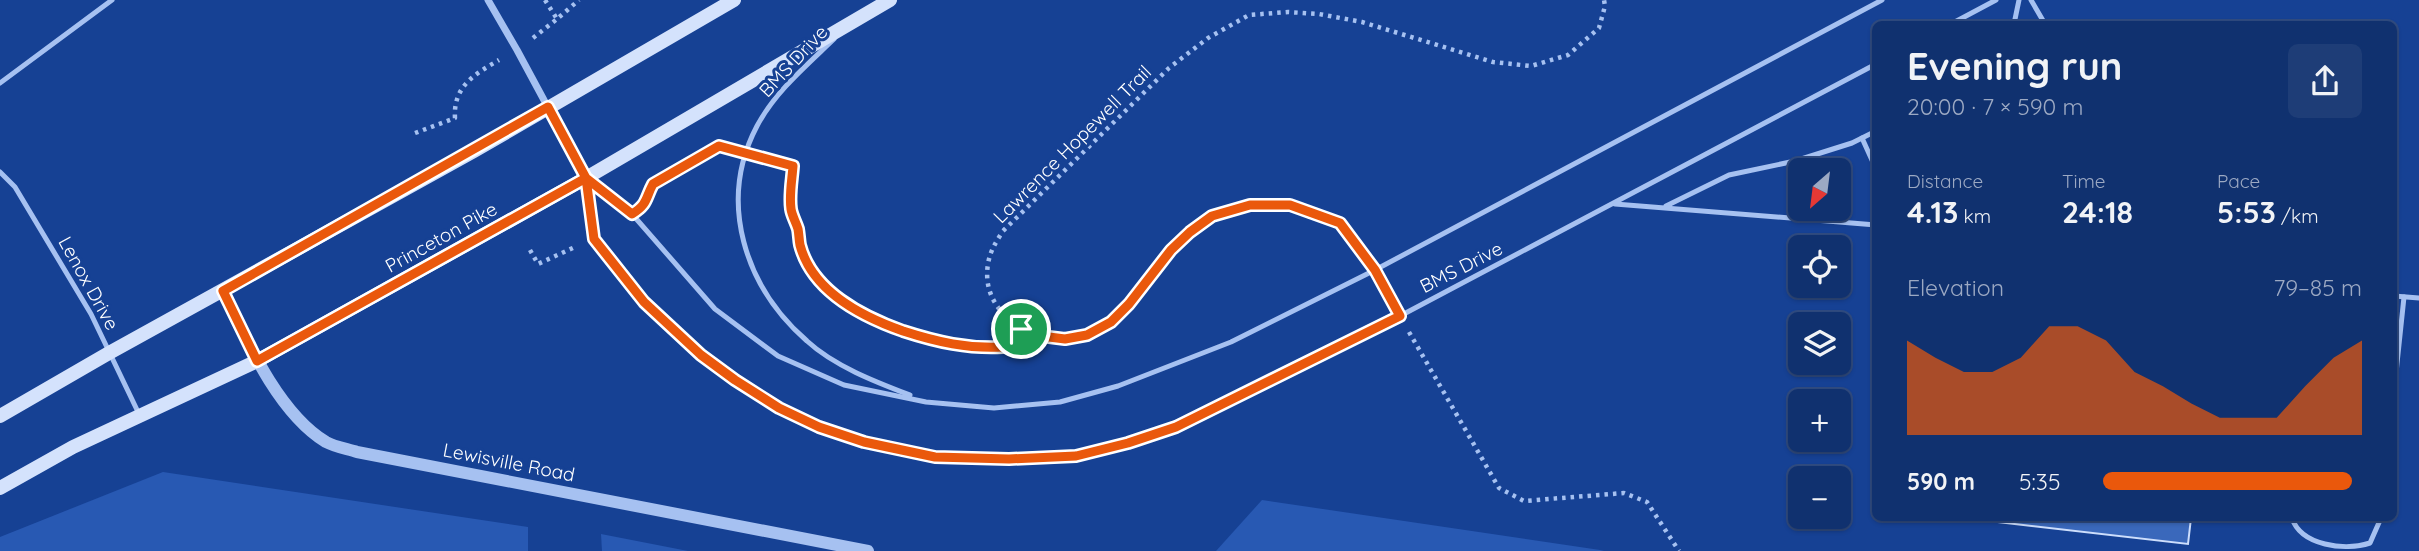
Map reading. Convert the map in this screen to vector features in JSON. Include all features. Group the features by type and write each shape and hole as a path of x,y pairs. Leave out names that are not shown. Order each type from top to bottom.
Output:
{"main road":[{"path":"0,416 734,0"},
{"name":"Princeton Pike","path":"0,488 73,447 257,361 586,178 890,0"}],"street":[{"name":"BMS Drive","path":"488,0 586,178"},
{"name":"Lewisville Road","path":"223,291 257,361 300,421 327,443 357,452 868,551"}],"lane":[{"path":"0,83 112,0"},
{"name":"BMS Drive","path":"586,178 632,214 715,309 778,356 844,384 926,402 994,408 1060,401 1118,386 1231,342 1375,270 1882,0"},
{"path":"1957,21 1996,0"},
{"path":"2015,21 2019,0"},
{"path":"2031,0 2043,21"},
{"name":"BMS Drive","path":"851,23 786,85 758,124 745,152 738,183 744,248 757,280 778,309 808,342 861,376 926,402"},
{"name":"BMS Drive","path":"586,178 594,239 644,302 701,355 779,408 819,427 864,442 935,457 1009,459 1076,456 1176,427 1400,316 1872,66"},
{"path":"1663,207 1729,175 1794,161 1872,133"},
{"path":"1862,138 1872,160"},
{"name":"Lenox Drive","path":"0,172 15,187 91,314 140,415"},
{"path":"1615,204 1872,225"},
{"path":"2397,296 2419,298"},
{"path":"2397,364 2404,297"},
{"path":"2293,521 2298,532 2315,542 2358,548 2370,543 2380,521"}],"path":[{"path":"545,0 557,19"},
{"path":"415,133 455,118 454,102 469,79 517,50 579,0"},
{"name":"Lawrence Hopewell Trail","path":"1021,329 1004,316 990,292 987,267 992,247 1003,231 1169,68 1208,38 1249,15 1288,12 1319,14 1362,22 1493,62 1531,66 1568,55 1599,28 1604,0"},
{"path":"632,214 648,200 653,184 719,146 793,166 791,210 798,229 800,247 811,268 826,287 841,301 866,317 891,327 953,345 980,348 1003,347 1021,329 1041,336 1065,339 1087,335 1111,322 1120,313 1171,250 1190,232 1212,216 1250,205 1290,205 1340,223 1375,270"},
{"path":"530,250 538,264 594,239"},
{"path":"1400,316 1499,488 1524,501 1624,494 1647,502 1679,551"}],"shaded area":[{"path":"163,472 528,527 528,551 0,551 0,537"},
{"path":"1262,500 1600,550 1604,551 1216,551"},
{"path":"601,534 688,551 602,551"}],"building":[{"path":"1989,521 2191,521 2188,544"}],"route":[{"path":"1021,329 1003,347 980,348 924,338 866,317 841,301 826,287 811,268 800,247 798,229 791,210 793,166 719,146 653,184 648,200 632,214 586,178 257,361 223,291 548,107 586,178 594,239 644,302 701,355 735,380 779,408 819,427 864,442 935,457 1009,459 1076,456 1176,427 1400,316 1375,270 1340,223 1290,205 1250,205 1212,216 1190,232 1171,250 1129,304 1111,322 1087,335 1065,339 1041,336 1021,329"}]}
